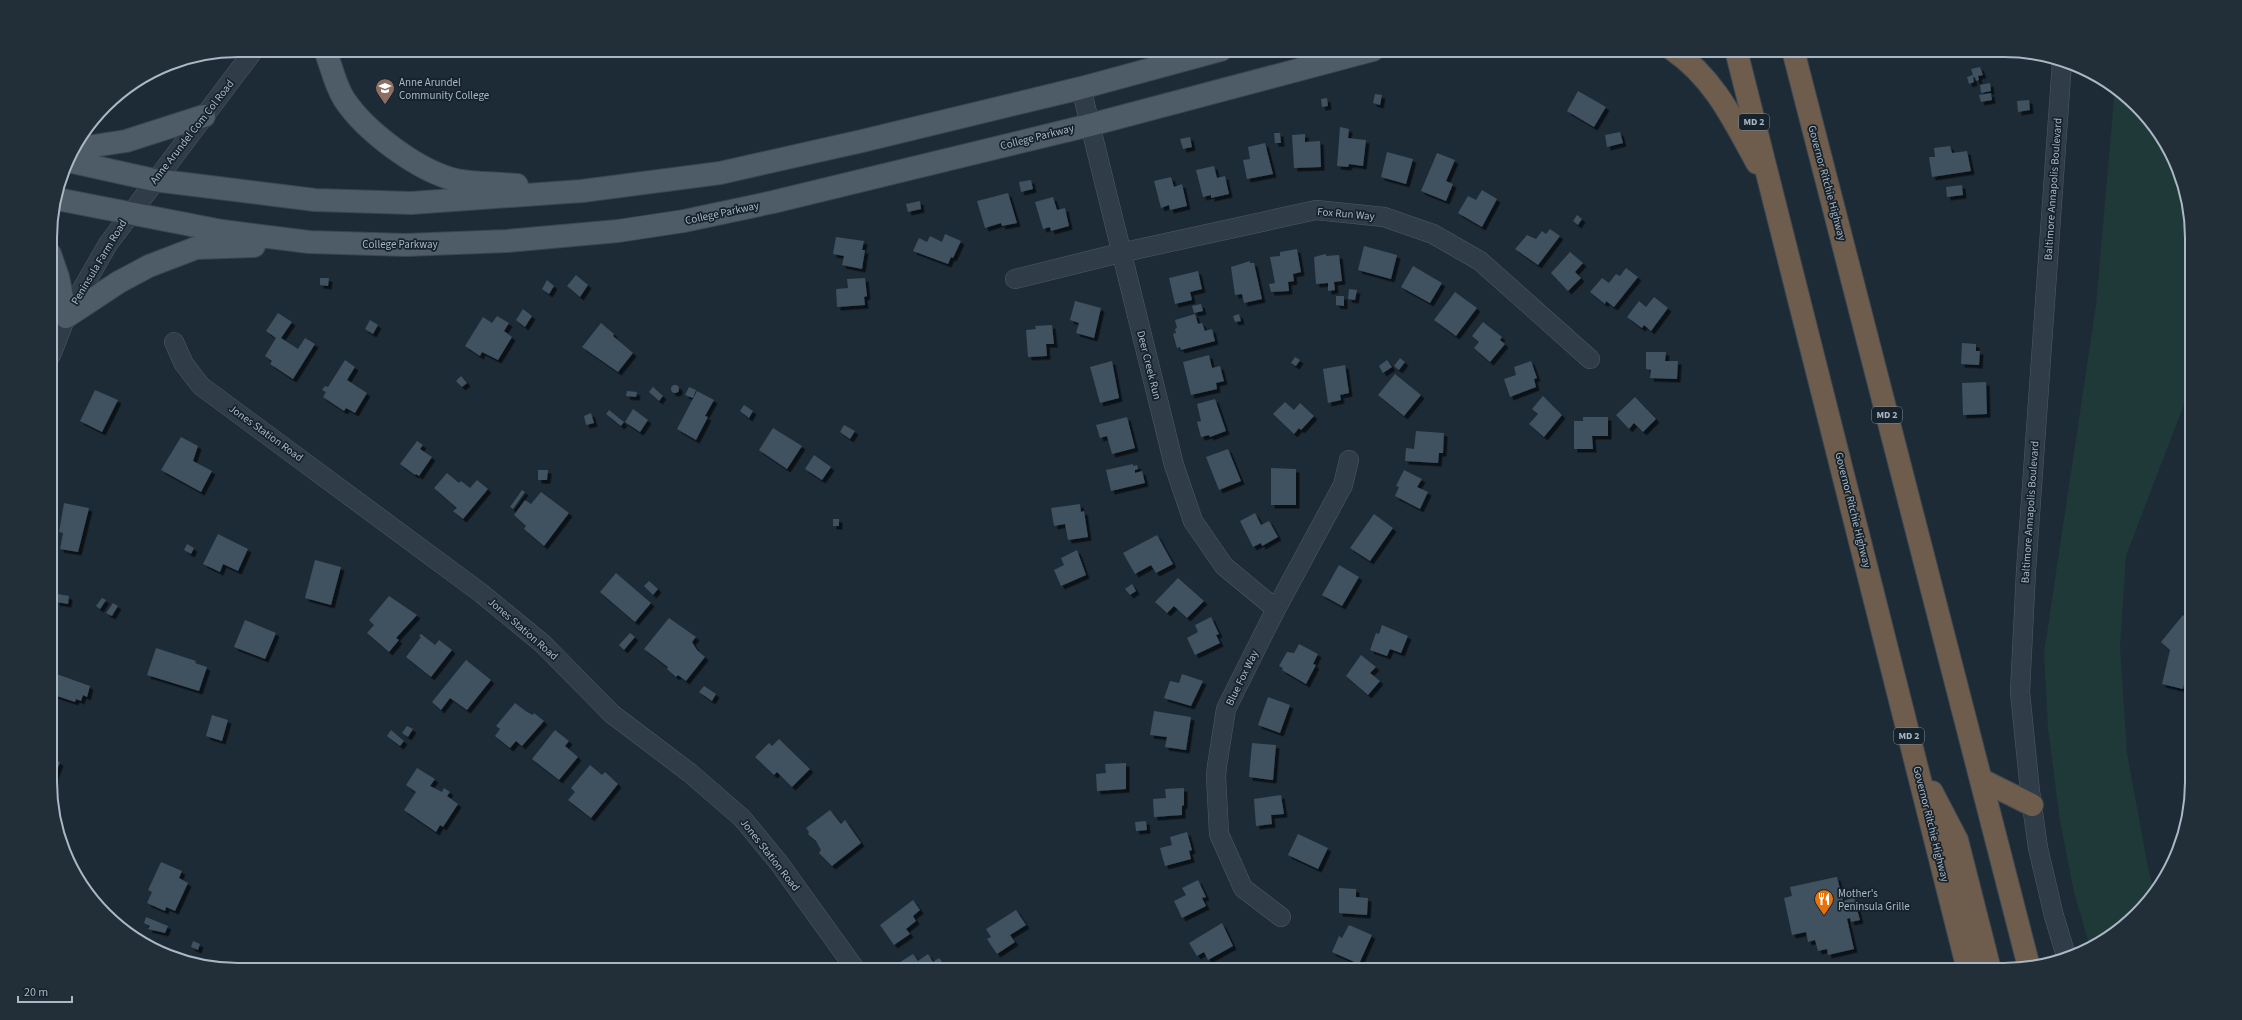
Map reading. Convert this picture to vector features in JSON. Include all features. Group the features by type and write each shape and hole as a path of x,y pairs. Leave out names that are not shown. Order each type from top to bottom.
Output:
{"highway":[{"path":"1682,57 1703,74 1726,106 1773,194"},
{"name":"Governor Ritchie Highway","path":"1738,57 1966,963"},
{"name":"Governor Ritchie Highway","path":"1795,57 2027,961"},
{"path":"1915,761 1957,840 1988,963"},
{"path":"1982,780 2032,805"}],"main road":[{"path":"328,57 343,98 366,126 392,146 428,169 456,180 582,191"},
{"path":"74,162 154,180 316,200 403,203 582,191 720,173 862,141 1080,88 1195,57"},
{"name":"College Parkway","path":"61,201 222,231 309,242 406,245 507,241 647,226 773,202 1090,125 1346,57"},
{"path":"81,148 126,141 204,116"},
{"path":"57,274 66,317 119,282 149,266 196,248 309,242"}],"street":[{"name":"Anne Arundel Com Col Road","path":"129,214 249,57"},
{"name":"Baltimore Annapolis Boulevard","path":"2062,67 2022,628 2020,692 2032,805 2040,855 2054,916 2065,952"},
{"name":"Deer Creek Run","path":"1080,88 1174,465 1193,521 1224,566 1276,609"},
{"name":"Fox Run Way","path":"1015,279 1120,253 1316,210 1384,217 1433,234 1480,261 1590,359"},
{"name":"Peninsula Farm Road","path":"57,340 66,317 108,244 129,214"},
{"name":"Jones Station Road","path":"174,342 184,364 202,386 481,593 543,644 612,714 690,773 742,818 779,862 851,963"},
{"name":"Blue Fox Way","path":"1281,917 1243,888 1234,869 1219,834 1216,776 1226,709 1276,609 1343,485 1349,460"}],"green space":[{"path":"2114,94 2132,110 2148,128 2161,148 2171,169 2182,203 2185,226 2185,402 2126,556 2120,646 2127,753 2148,868 2153,884 2148,892 2132,910 2114,926 2088,942 2074,892 2060,821 2048,729 2044,653 2096,305"}],"building":[{"path":"1980,67 1983,75 1978,76 1979,80 1976,81 1975,77 1973,77 1974,82 1969,84 1967,77 1973,75 1971,69"},
{"path":"1990,83 1991,91 1981,93 1980,85"},
{"path":"1578,91 1606,107 1594,127 1567,111"},
{"path":"1991,93 1992,100 1981,102 1979,95"},
{"path":"1375,94 1382,95 1380,105 1373,103"},
{"path":"1327,98 1328,106 1322,107 1321,99"},
{"path":"2029,100 2030,110 2018,112 2017,101"},
{"path":"1340,127 1349,129 1348,138 1366,140 1363,166 1349,164 1348,167 1337,166"},
{"path":"1620,132 1623,143 1607,147 1605,135"},
{"path":"1274,133 1280,133 1281,143 1275,143"},
{"path":"1305,134 1305,142 1320,141 1321,167 1294,168 1292,135"},
{"path":"1190,137 1192,147 1183,149 1180,139"},
{"path":"1265,143 1273,174 1247,179 1243,160 1250,159 1248,147"},
{"path":"1950,146 1952,153 1967,151 1971,171 1932,177 1929,157 1935,157 1934,148"},
{"path":"1387,152 1413,159 1406,184 1381,177"},
{"path":"1437,153 1455,160 1446,181 1453,184 1446,201 1421,191"},
{"path":"1214,166 1217,178 1225,176 1229,194 1211,198 1211,195 1203,197 1196,170"},
{"path":"1171,177 1174,187 1182,184 1187,206 1170,210 1169,205 1161,208 1154,181"},
{"path":"1031,180 1033,189 1021,192 1019,182"},
{"path":"1962,185 1963,195 1947,197 1946,187"},
{"path":"1482,190 1497,199 1482,227 1458,213 1468,196 1476,200"},
{"path":"1008,193 1017,223 1002,226 1001,223 985,228 977,201"},
{"path":"1053,197 1057,210 1065,208 1069,226 1051,231 1050,227 1043,229 1035,202"},
{"path":"920,201 921,209 908,212 906,204"},
{"path":"1577,215 1582,219 1578,225 1573,221"},
{"path":"1550,229 1560,236 1538,265 1515,249 1527,235 1536,239 1542,231 1546,234"},
{"path":"945,234 961,241 953,258 951,257 948,264 913,251 919,238 927,242 930,236 942,242"},
{"path":"836,237 864,241 862,250 865,250 862,269 842,265 844,256 833,254"},
{"path":"1364,246 1397,255 1391,279 1358,270"},
{"path":"1297,249 1301,272 1293,274 1294,281 1288,282 1289,291 1271,292 1269,284 1275,283 1270,257 1280,256 1280,252"},
{"path":"1570,252 1583,263 1575,272 1581,278 1568,291 1551,273"},
{"path":"1326,254 1326,256 1339,255 1342,281 1334,282 1335,290 1328,291 1328,283 1316,284 1314,257"},
{"path":"1250,261 1250,263 1254,263 1262,299 1244,303 1242,294 1235,295 1231,267"},
{"path":"1413,266 1442,283 1430,303 1401,287"},
{"path":"1626,268 1638,277 1614,307 1606,301 1605,304 1590,292 1602,278 1609,283 1616,274 1620,276"},
{"path":"1198,271 1202,289 1190,292 1192,300 1175,304 1169,278"},
{"path":"576,275 588,285 580,297 567,286"},
{"path":"320,278 329,278 328,286 320,285"},
{"path":"865,278 867,296 864,297 865,305 837,307 836,289 848,288 847,279"},
{"path":"547,280 554,286 549,294 542,289"},
{"path":"1349,289 1357,290 1355,300 1348,299"},
{"path":"1455,292 1477,308 1456,336 1434,320"},
{"path":"1336,296 1344,296 1344,306 1336,305"},
{"path":"1654,297 1668,308 1651,331 1644,325 1642,328 1627,317 1639,301 1646,307"},
{"path":"1075,301 1101,308 1094,338 1076,333 1079,323 1070,320"},
{"path":"1201,304 1203,311 1194,313 1192,306"},
{"path":"523,309 532,316 525,327 516,320"},
{"path":"278,313 292,322 281,338 298,349 305,338 315,344 293,379 270,364 272,361 265,356 276,338 266,331"},
{"path":"1195,314 1198,324 1202,323 1205,331 1212,329 1215,341 1181,350 1180,347 1177,348 1173,334 1176,333 1175,329 1177,328 1175,320"},
{"path":"1239,314 1241,321 1235,322 1233,316"},
{"path":"497,316 509,323 504,331 512,337 498,360 482,352 480,356 465,346 483,317 492,323"},
{"path":"370,320 378,325 373,334 365,329"},
{"path":"1483,322 1502,337 1500,340 1505,344 1490,362 1474,348 1479,342 1472,336"},
{"path":"601,323 614,334 613,336 633,353 618,372 582,347"},
{"path":"1052,325 1054,344 1046,344 1047,356 1028,357 1026,330 1036,329 1035,326"},
{"path":"1962,343 1976,344 1976,351 1980,351 1979,365 1961,364"},
{"path":"1646,352 1666,352 1665,361 1678,361 1677,379 1650,378 1651,370 1646,369"},
{"path":"1209,355 1212,368 1220,366 1224,381 1216,383 1217,389 1191,395 1183,362"},
{"path":"1295,357 1300,360 1296,366 1291,363"},
{"path":"1400,358 1405,362 1399,370 1394,366"},
{"path":"345,360 355,367 347,380 367,393 355,413 346,408 344,411 323,397 326,392 322,390 325,386 328,387"},
{"path":"1387,360 1392,367 1383,373 1379,366"},
{"path":"1112,361 1119,398 1100,403 1090,367"},
{"path":"1531,361 1537,378 1534,379 1536,387 1510,397 1504,379 1516,375 1514,367"},
{"path":"1345,365 1349,393 1340,395 1341,400 1328,403 1323,369"},
{"path":"1395,374 1421,395 1404,416 1378,395"},
{"path":"461,376 467,383 462,387 456,381"},
{"path":"1986,382 1987,414 1963,415 1962,383"},
{"path":"673,385 677,385 679,389 677,393 673,393 671,391 671,387"},
{"path":"653,387 663,396 659,401 649,392"},
{"path":"689,387 696,390 693,398 685,395"},
{"path":"95,390 118,400 102,432 80,421"},
{"path":"627,391 637,392 636,397 626,396"},
{"path":"697,391 714,400 705,416 708,417 696,440 677,429"},
{"path":"1543,396 1562,415 1544,437 1529,424 1538,414 1532,409"},
{"path":"1635,397 1656,419 1643,432 1634,423 1629,429 1616,415"},
{"path":"1215,399 1226,431 1210,437 1209,435 1201,437 1197,422 1201,421 1197,404"},
{"path":"1285,402 1294,410 1300,403 1314,416 1301,430 1299,428 1294,434 1273,414"},
{"path":"744,405 753,411 749,418 740,411"},
{"path":"633,409 648,420 640,432 625,422"},
{"path":"609,410 624,422 621,426 606,414"},
{"path":"591,413 594,423 586,425 584,416"},
{"path":"1127,417 1135,448 1112,454 1107,436 1100,438 1096,425"},
{"path":"1583,417 1608,417 1608,436 1592,436 1593,449 1574,449 1574,421 1583,421"},
{"path":"844,425 855,431 850,439 840,432"},
{"path":"773,428 802,446 787,469 759,450"},
{"path":"1416,431 1444,433 1443,453 1439,453 1438,463 1405,461 1406,448 1414,449"},
{"path":"181,437 198,446 193,461 212,471 201,492 161,470"},
{"path":"417,441 423,445 420,449 432,457 419,476 416,474 415,475 400,464"},
{"path":"1228,449 1241,481 1219,490 1206,457"},
{"path":"814,455 831,467 822,480 805,469"},
{"path":"1133,464 1133,466 1137,465 1138,469 1135,470 1135,473 1142,471 1145,483 1111,491 1106,470"},
{"path":"1271,468 1296,469 1296,505 1271,505"},
{"path":"538,470 548,470 547,480 538,480"},
{"path":"1404,470 1422,479 1417,487 1428,492 1420,509 1395,496 1399,487 1396,486"},
{"path":"447,473 459,483 461,481 470,488 477,480 488,489 463,519 453,511 457,508 434,488"},
{"path":"522,490 525,492 513,509 510,507"},
{"path":"541,492 569,513 544,546 524,529 526,526 514,515 525,500 531,504"},
{"path":"64,503 89,508 78,552 60,549 63,533 59,532"},
{"path":"1080,504 1081,512 1084,511 1088,537 1068,540 1065,524 1054,526 1051,508"},
{"path":"1255,513 1261,525 1269,521 1278,537 1262,546 1261,543 1253,547 1240,521"},
{"path":"1374,514 1393,528 1370,561 1350,548"},
{"path":"833,519 839,519 839,526 833,526"},
{"path":"218,534 248,549 238,571 223,564 220,572 203,564"},
{"path":"1157,535 1173,564 1156,573 1151,565 1135,574 1123,553"},
{"path":"187,544 194,548 191,554 184,550"},
{"path":"1077,550 1086,575 1061,586 1054,570 1064,565 1061,558"},
{"path":"315,560 341,567 331,605 305,598"},
{"path":"1339,565 1359,577 1342,606 1322,595"},
{"path":"616,573 651,603 635,622 600,592"},
{"path":"1178,578 1204,601 1187,618 1174,606 1167,613 1155,602"},
{"path":"649,581 658,589 653,595 644,586"},
{"path":"1132,584 1136,591 1130,595 1125,589"},
{"path":"58,594 69,596 68,604 57,602"},
{"path":"389,596 417,615 396,638 399,640 389,652 367,633 374,625 369,620"},
{"path":"102,598 106,600 100,609 96,606"},
{"path":"113,603 118,606 112,616 106,613"},
{"path":"2183,615 2185,615 2185,680 2183,689 2162,684 2170,650 2161,642"},
{"path":"1211,617 1219,634 1216,635 1220,643 1195,655 1187,638 1198,632 1195,625"},
{"path":"669,618 696,637 692,642 697,650 705,657 686,681 678,675 676,677 667,669 668,667 644,649"},
{"path":"245,620 276,633 265,659 234,647"},
{"path":"1382,625 1408,636 1401,653 1390,649 1387,656 1370,650 1376,633 1379,634"},
{"path":"630,633 635,637 624,650 619,645"},
{"path":"421,634 435,645 439,640 452,650 431,677 406,657 421,637 419,636"},
{"path":"1299,644 1318,654 1313,664 1316,665 1306,684 1282,670 1283,668 1279,666 1287,652 1294,653"},
{"path":"156,648 196,661 195,663 207,667 199,691 147,675"},
{"path":"1361,655 1376,667 1370,673 1380,681 1368,695 1346,676"},
{"path":"466,660 491,680 467,710 450,698 441,710 432,702"},
{"path":"57,674 90,686 87,697 83,695 81,701 76,699 75,702 57,696"},
{"path":"1182,674 1203,681 1191,706 1164,698 1170,681 1179,683"},
{"path":"704,686 716,694 712,701 699,692"},
{"path":"1268,697 1290,705 1280,733 1258,725"},
{"path":"515,703 527,712 533,715 534,713 544,721 522,746 516,741 510,748 495,736 500,729 496,726"},
{"path":"1154,711 1191,717 1186,750 1165,747 1167,737 1150,735"},
{"path":"212,715 228,720 222,741 206,736"},
{"path":"407,726 413,729 408,737 402,733"},
{"path":"391,730 404,741 400,746 387,736"},
{"path":"555,730 569,741 565,746 578,757 559,780 532,759"},
{"path":"779,739 810,769 792,787 777,772 774,775 755,757 769,743 772,746"},
{"path":"1252,743 1276,745 1273,780 1249,777"},
{"path":"57,761 60,762 57,770"},
{"path":"1126,763 1126,789 1097,791 1096,774 1106,773 1105,764"},
{"path":"590,765 602,775 605,772 618,784 591,818 568,800 575,792 571,788"},
{"path":"417,768 435,779 430,786 442,792 444,788 450,792 447,796 458,804 443,827 440,825 436,832 404,810 416,792 406,785"},
{"path":"1184,788 1184,805 1182,806 1182,815 1154,817 1153,799 1166,798 1165,789"},
{"path":"1281,795 1284,814 1271,815 1272,824 1256,826 1254,799"},
{"path":"830,810 841,824 845,820 861,843 832,866 819,853 821,850 816,841 808,834 809,832 806,828"},
{"path":"1146,821 1147,830 1136,831 1135,822"},
{"path":"1187,832 1192,850 1189,851 1191,859 1165,866 1160,848 1172,845 1170,837"},
{"path":"1298,834 1328,848 1318,869 1288,855"},
{"path":"161,862 182,871 179,878 188,883 175,911 166,907 165,911 147,903 152,892 148,890"},
{"name":"Mother's Peninsula Grille","path":"1837,877 1843,901 1854,898 1860,920 1851,922 1850,918 1847,919 1854,949 1828,955 1827,949 1818,951 1815,940 1808,942 1806,932 1792,935 1784,898 1792,896 1790,887"},
{"path":"1198,880 1206,897 1202,898 1206,906 1182,918 1174,901 1186,895 1182,888"},
{"path":"1339,888 1356,889 1356,897 1368,898 1367,915 1339,913"},
{"path":"913,900 920,910 913,916 916,921 906,929 910,934 894,945 880,925"},
{"path":"1016,910 1026,925 1010,935 1015,942 997,954 987,939 991,937 986,929"},
{"path":"146,917 168,926 165,933 148,929 150,926 144,923"},
{"path":"1222,923 1233,946 1208,960 1204,952 1197,956 1189,943"},
{"path":"1349,925 1372,935 1359,963 1332,952 1339,936 1342,938"},
{"path":"193,941 200,944 198,950 191,947"},
{"path":"913,954 918,961 928,954 933,962 939,958 943,963 899,963"}],"place":[{"name":"Anne Arundel Community College","path":"385,105"},
{"name":"Mother's Peninsula Grille","path":"1824,916"}]}
